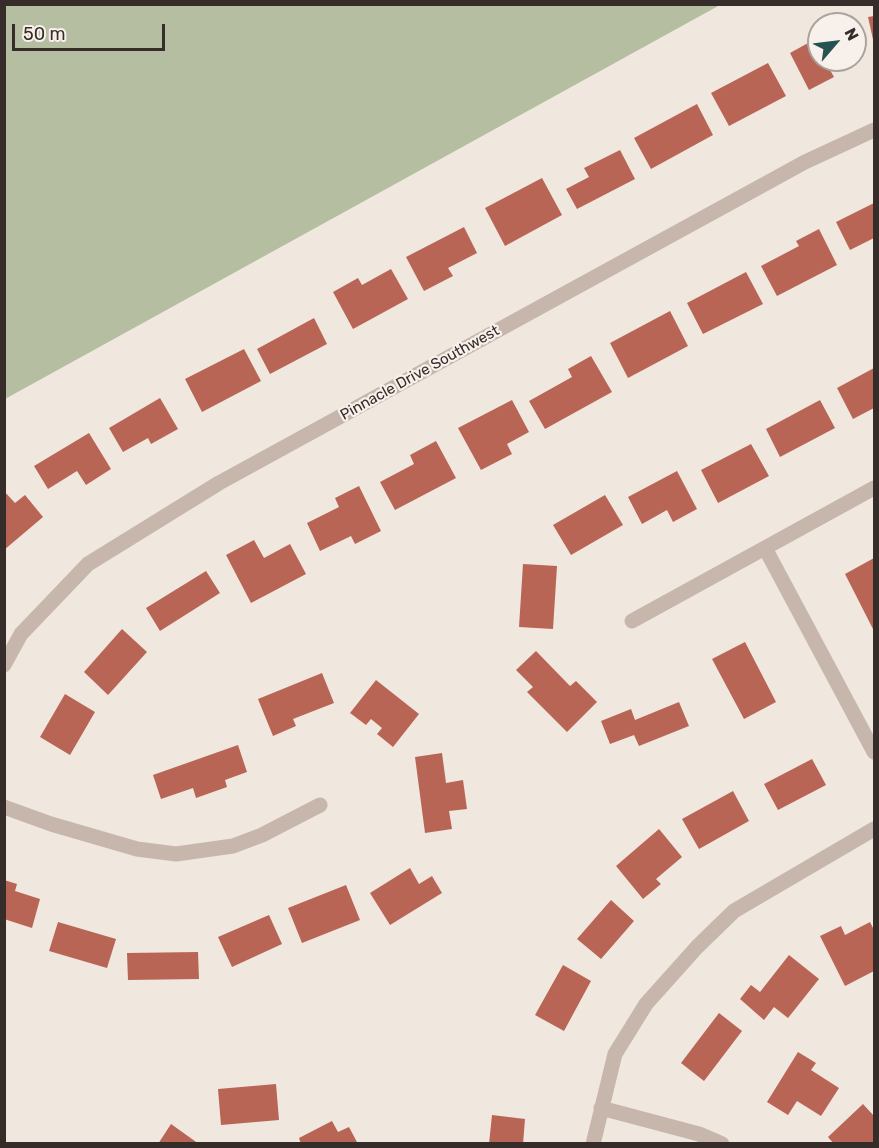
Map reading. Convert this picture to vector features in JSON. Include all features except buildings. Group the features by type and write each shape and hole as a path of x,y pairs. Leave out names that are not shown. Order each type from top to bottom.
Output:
{"street":[{"name":"Pinnacle Drive Southwest","path":"4,665 21,634 88,564 219,483 805,162 874,130"},
{"path":"633,621 874,488"},
{"path":"765,548 874,752"},
{"path":"4,807 51,824 137,849 176,854 233,846 262,835 320,805"},
{"path":"593,1143 615,1054 646,1004 697,947 734,911 874,829"},
{"path":"601,1108 699,1134 722,1143"}],"green space":[{"path":"5,4 720,4 720,5 5,399"}]}
